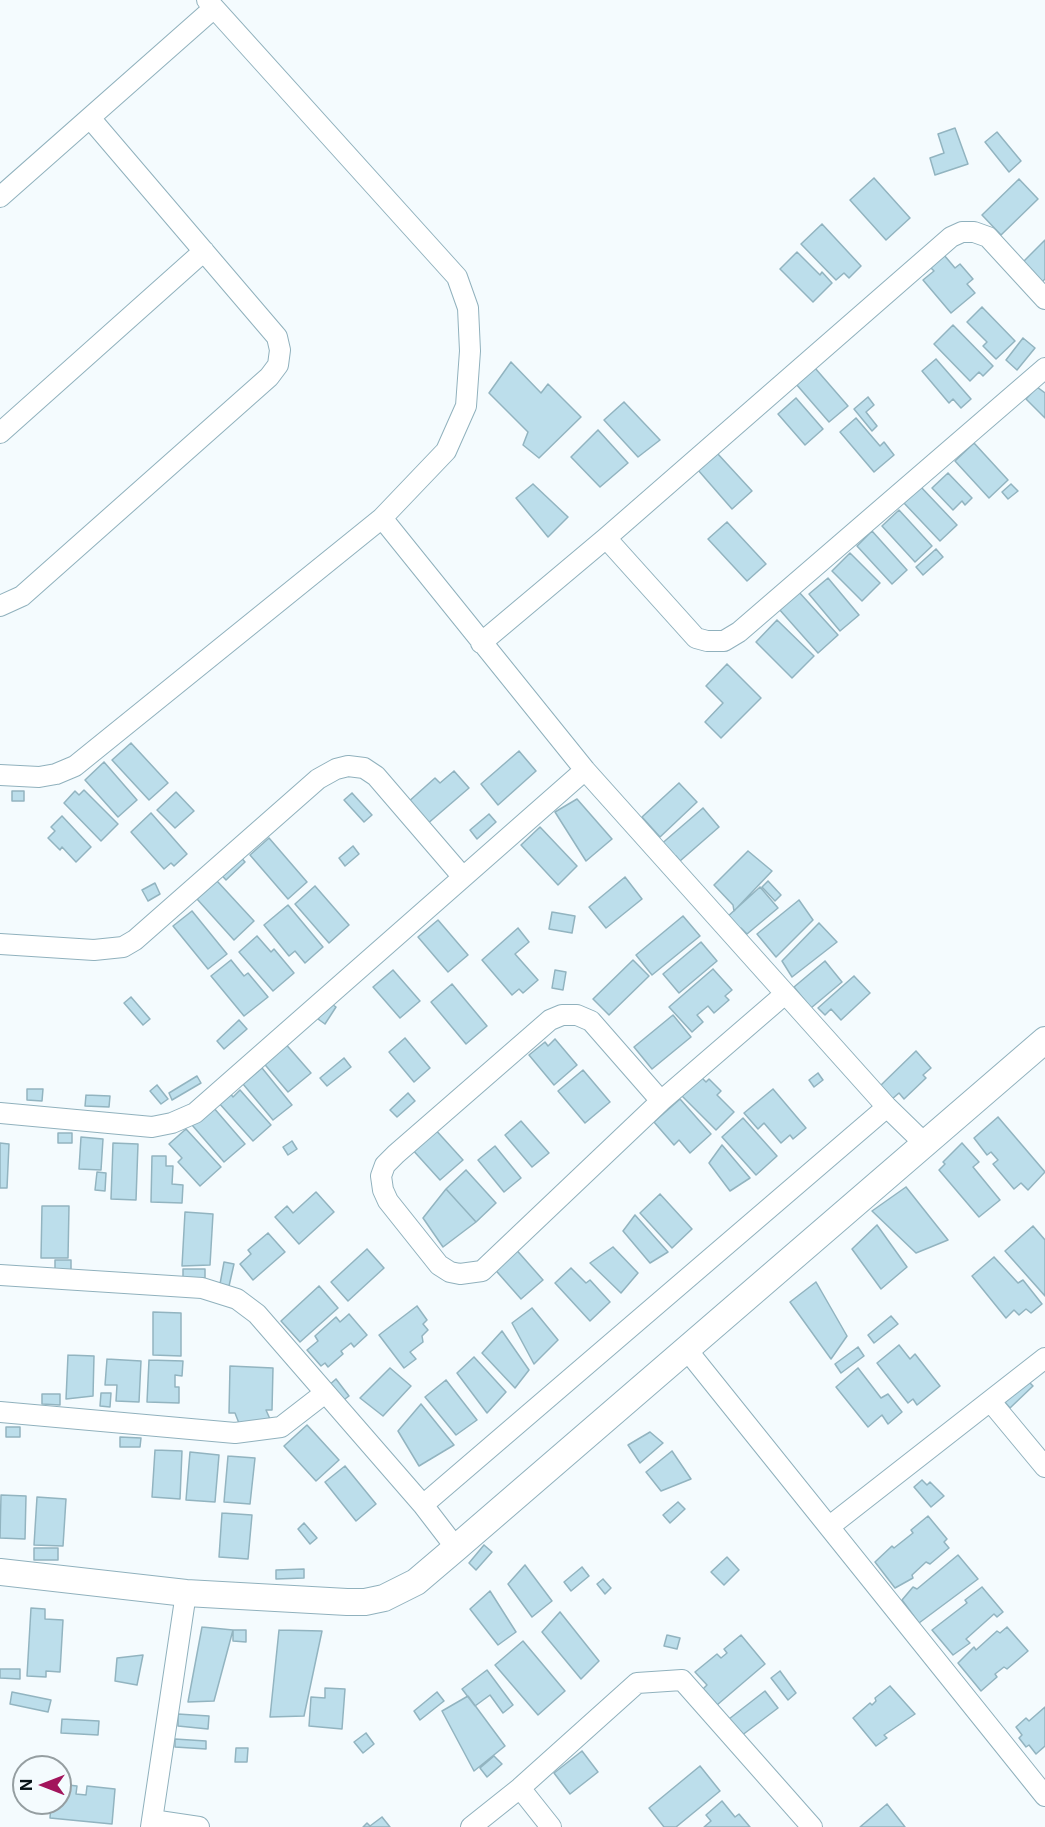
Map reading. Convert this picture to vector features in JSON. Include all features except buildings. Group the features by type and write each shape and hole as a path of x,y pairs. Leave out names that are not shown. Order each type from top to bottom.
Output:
{"street":[{"path":"0,197 90,118 211,4 457,277 468,308 470,351 466,405 446,451 382,518 75,766 56,774 39,777 0,775"},
{"path":"0,606 22,596 270,377 278,365 280,350 277,337 90,118"},
{"path":"480,643 606,538 951,237 962,231 975,231 988,237 1045,299"},
{"path":"0,433 204,251"},
{"path":"606,538 696,638 707,641 724,641 739,632 1045,369"},
{"path":"382,518 480,643 585,770 887,1107 924,1143"},
{"path":"0,944 94,950 123,947 135,940 318,779 348,766 364,768 376,776 462,876"},
{"path":"0,1113 152,1127 172,1123 195,1113 585,770"},
{"path":"661,1101 591,1021 577,1015 562,1015 550,1020 396,1154 385,1166 381,1176 382,1190 388,1201 439,1265 450,1272 460,1274 482,1270 661,1101 785,994"},
{"path":"0,1572 186,1593 365,1602 384,1598 416,1582 1045,1040"},
{"path":"423,1505 887,1107"},
{"path":"0,1275 218,1291 237,1299 257,1314 423,1505 456,1548"},
{"path":"687,1350 1045,1796"},
{"path":"830,1526 1045,1358"},
{"path":"0,1412 235,1433 281,1427 325,1393"},
{"path":"991,1402 1045,1467"},
{"path":"186,1593 151,1823 199,1827"},
{"path":"471,1827 520,1788 637,1683 682,1680 812,1827"},
{"path":"520,1788 551,1827"}]}
